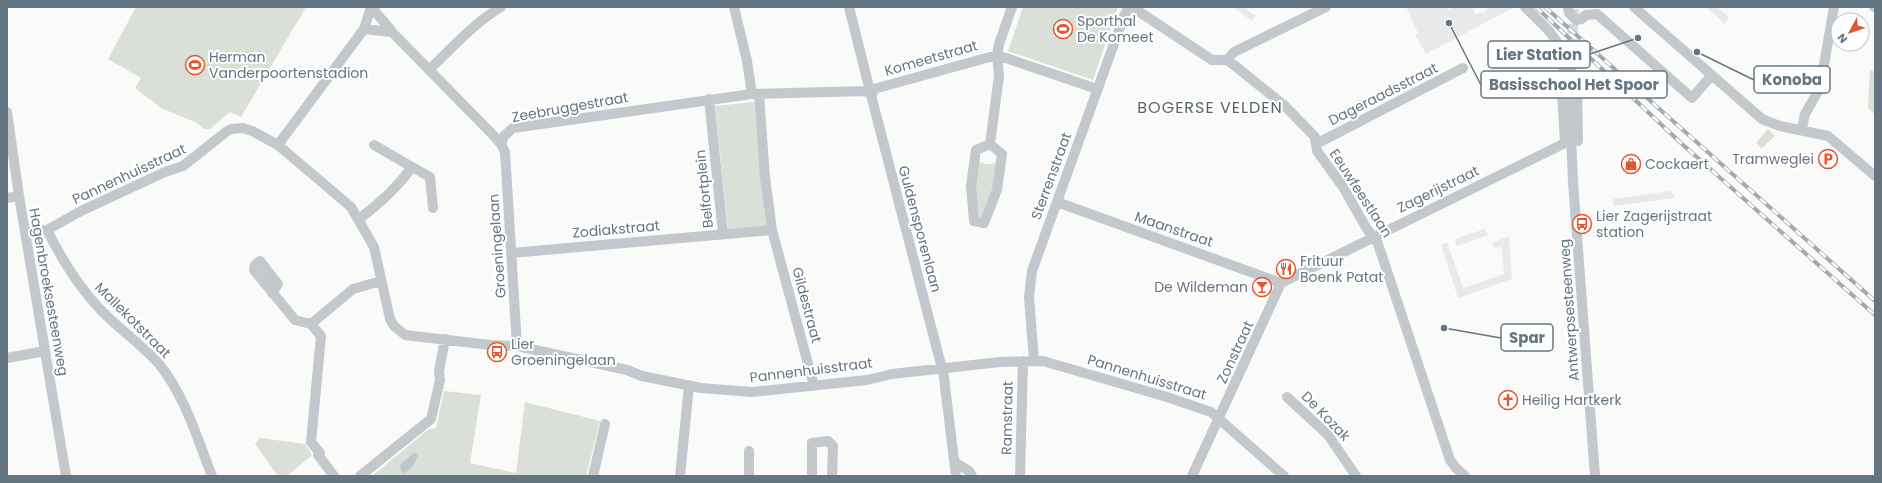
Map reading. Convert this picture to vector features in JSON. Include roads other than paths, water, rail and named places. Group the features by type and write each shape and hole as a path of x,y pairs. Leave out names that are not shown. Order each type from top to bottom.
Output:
{"street":[{"path":"278,145 364,29 372,7"},
{"path":"372,7 389,26 392,32 501,144"},
{"path":"429,70 467,33 502,7"},
{"path":"734,7 756,95 772,230"},
{"name":"Guldensporenlaan","path":"848,7 943,370 954,458 956,463 956,476"},
{"name":"Komeetstraat","path":"997,55 999,44 1012,7"},
{"path":"1130,7 1212,60 1227,60 1234,52 1326,7"},
{"name":"Sterrenstraat","path":"1034,360 1029,297 1032,271 1124,16 1130,7"},
{"path":"1525,7 1569,57"},
{"path":"1568,7 1569,13 1576,20 1581,19 1585,11 1597,14 1692,98 1711,76"},
{"path":"1634,7 1711,76 1762,119 1780,126 1828,136 1875,176"},
{"path":"1803,124 1805,114 1820,88 1834,7"},
{"path":"364,29 392,32"},
{"path":"990,144 999,76 997,55"},
{"name":"Komeetstraat","path":"756,95 870,90 997,55 1097,89"},
{"name":"Zagerijstraat","path":"1281,283 1565,142 1562,93 1564,62 1565,58 1569,57"},
{"name":"Antwerpsesteenweg","path":"1569,57 1575,59 1578,66 1577,97 1579,150 1572,165 1595,476"},
{"name":"Eeuwfeestlaan","path":"1227,60 1285,106 1315,138 1317,151 1343,187 1367,229 1374,236 1450,460 1465,476"},
{"name":"Dageraadsstraat","path":"1316,144 1463,68"},
{"name":"Zeebruggestraat","path":"501,144 504,136 513,128 709,99 756,95"},
{"name":"Belfortplein","path":"709,99 723,234 772,230"},
{"name":"Hagenbroeksesteenweg","path":"7,112 41,352 66,476"},
{"name":"Pannenhuisstraat","path":"25,233 47,230 81,210 165,172 187,164 231,129 243,128 252,130 278,145 342,199 359,219 374,247 390,319 394,326 405,335 490,345 517,346 627,370 642,376 713,390 746,392 769,392 867,380 892,374 1034,360 1052,363 1167,397 1210,412 1284,476"},
{"name":"Groeningelaan","path":"501,144 505,152 517,346"},
{"path":"990,144 1002,154 997,190 984,222 974,221 971,186 976,150 990,144"},
{"path":"374,145 430,177 433,208"},
{"path":"359,219 381,203 401,182 412,167"},
{"path":"7,198 19,196"},
{"name":"Maanstraat","path":"1057,202 1281,283"},
{"name":"Mallekotstraat","path":"47,230 82,289 109,319 154,359 177,391 212,476"},
{"name":"Gildestraat","path":"772,230 814,386"},
{"name":"Zodiakstraat","path":"511,253 723,234"},
{"path":"311,324 353,289 382,281"},
{"name":"Zonstraat","path":"1192,476 1281,283"},
{"path":"272,293 295,320 311,324 321,336 311,442 334,476"},
{"path":"360,476 431,419 440,380 439,371 444,339"},
{"path":"7,358 41,352"},
{"name":"Ramstraat","path":"1020,476 1023,360"},
{"path":"680,476 689,385"},
{"name":"De Kozak","path":"1288,396 1328,435 1356,476"},
{"path":"592,476 605,424"},
{"path":"812,476 812,443 828,441 833,446 832,476"},
{"path":"749,451 749,476"},
{"path":"956,463 969,470 972,476"}],"tunnel":[{"path":"1571,64 1574,7"}],"railway":[{"path":"1536,7 1682,144 1875,315"},
{"path":"1545,7 1875,301"}],"place":[{"name":"Basisschool Het Spoor","path":"1449,23"},
{"name":"Sporthal De Komeet","path":"1063,29"},
{"name":"Lier Station","path":"1638,38"},
{"name":"Konoba","path":"1697,52"},
{"name":"Herman Vanderpoortenstadion","path":"195,65"},
{"name":"Tramweglei","path":"1828,159"},
{"name":"Cockaert","path":"1631,164"},
{"name":"Lier Zagerijstraat station","path":"1582,224"},
{"name":"Frituur Boenk Patat","path":"1286,269"},
{"name":"De Wildeman","path":"1262,287"},
{"name":"Spar","path":"1444,328"},
{"name":"Lier Groeningelaan","path":"497,352"},
{"name":"Heilig Hartkerk","path":"1508,400"}],"district":[{"name":"BOGERSE VELDEN","path":"1210,107"}]}
